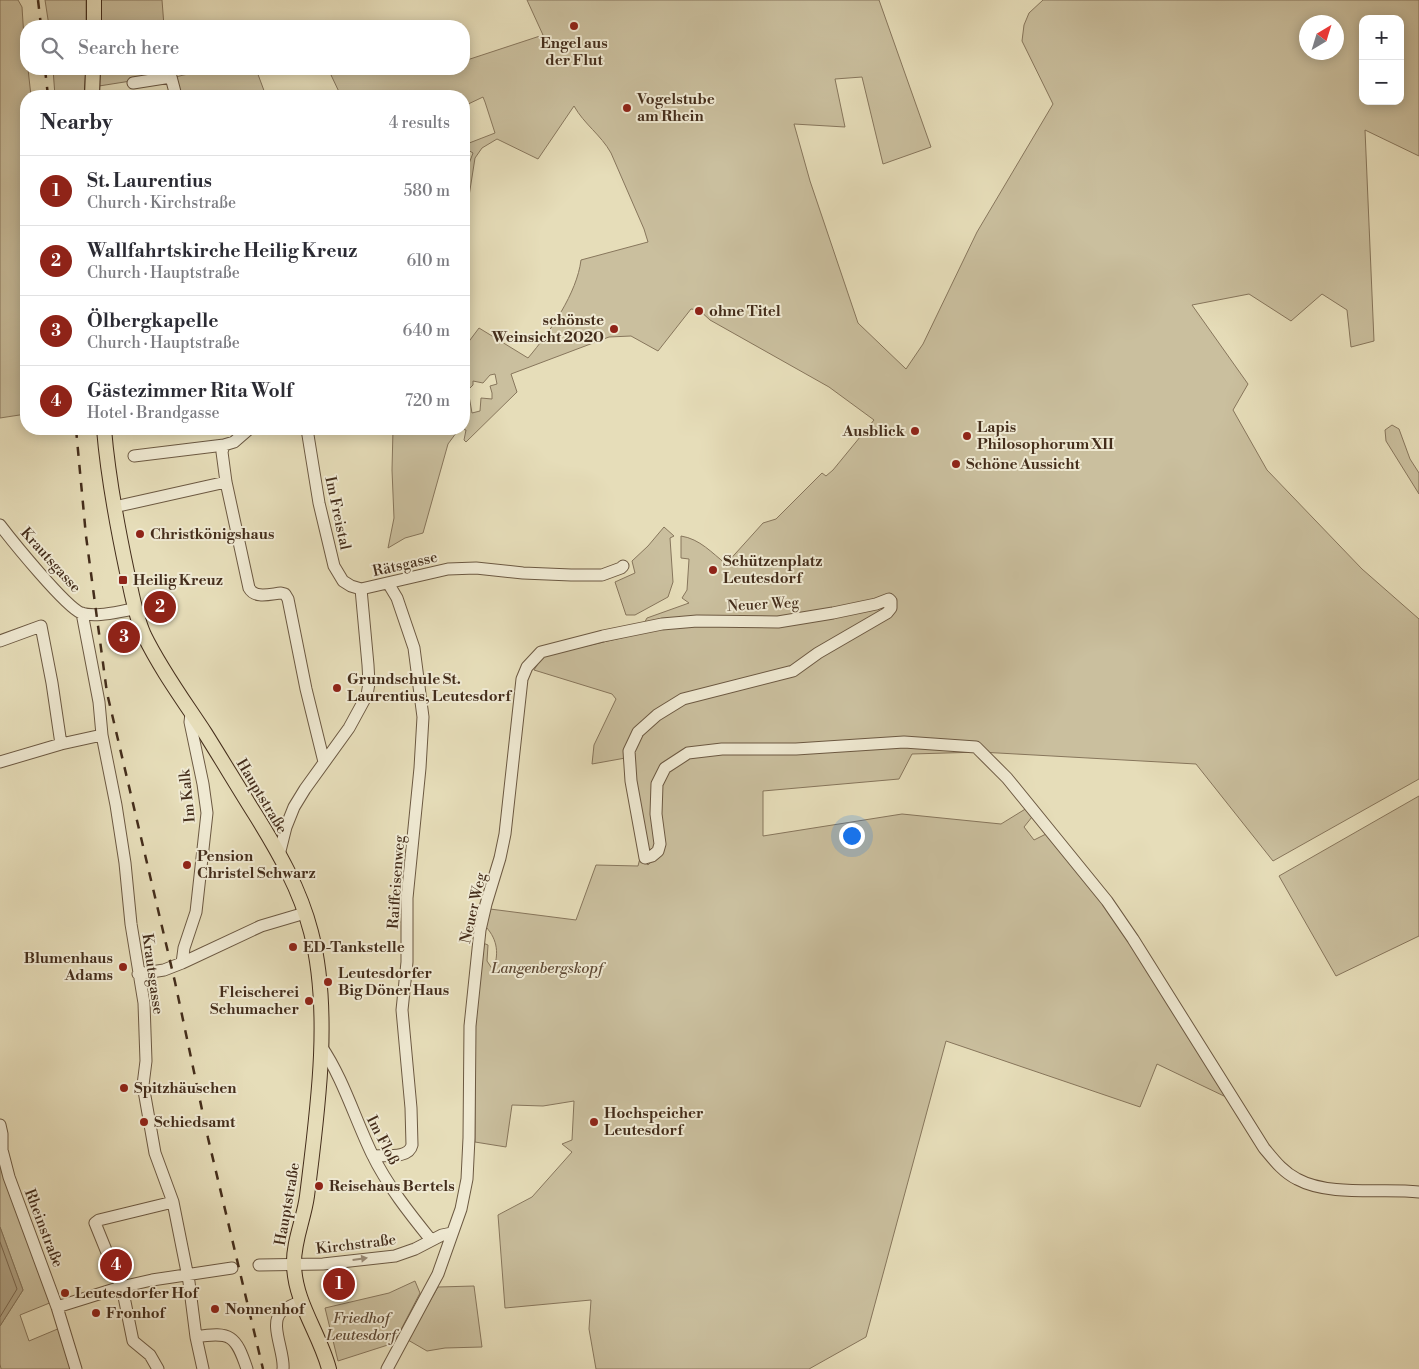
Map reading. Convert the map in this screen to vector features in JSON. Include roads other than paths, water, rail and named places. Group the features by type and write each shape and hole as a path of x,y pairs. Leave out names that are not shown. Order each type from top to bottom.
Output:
{"main road":[{"path":"94,0 94,20"},
{"path":"92,90 93,75"},
{"name":"Hauptstraße","path":"105,435 114,507 135,609 141,627 191,714 279,854 305,913 315,948 319,978 321,1046 312,1154 306,1202 295,1248 294,1264 302,1301 326,1357 329,1369"}],"street":[{"path":"133,83 172,77 175,90"},
{"path":"134,456 224,445 234,442 242,435"},
{"name":"Im Freistal","path":"308,435 319,503 334,566 343,581 361,589"},
{"path":"224,445 222,452 226,482 249,588 252,593 260,595 284,594 290,605 306,689 324,762"},
{"path":"114,507 226,482"},
{"name":"Krautsgasse","path":"0,525 67,602 82,613 101,614 135,609"},
{"name":"Rätsgasse","path":"279,854 286,827 294,807 349,728 367,696 368,665 361,589 448,569 476,568 524,573 602,575 623,566"},
{"name":"Raiffeisenweg","path":"373,1156 406,1154 412,1145 411,1108 402,1010 407,962 407,898 420,768 423,717 414,648 397,598 388,583"},
{"name":"Neuer Weg","path":"389,1365 438,1274 461,1209 467,1179 470,1026 480,930 505,834 521,684 527,668 541,652 662,624 696,621 778,622 833,613 876,604 889,599 891,601 891,608 887,613 818,653 793,671 683,699 657,715 638,732 629,751 631,781 645,858 652,856 658,851 660,844 656,814 657,784 665,768 688,753 722,749 796,749 904,742 976,747 1007,778 1107,901 1133,939 1264,1148 1283,1170 1298,1180 1318,1186 1419,1192"},
{"name":"Krautsgasse","path":"82,613 99,702 102,735 118,814 138,974 144,1003 146,1047 143,1085 155,1153 173,1202 203,1369"},
{"path":"0,641 41,626 61,744"},
{"name":"Im Kalk","path":"182,963 184,948 196,912 207,813 190,722 191,714"},
{"path":"0,762 61,744 102,735"},
{"path":"138,974 164,970 261,926 305,913"},
{"name":"Im Floß","path":"321,1046 334,1068 373,1156 392,1188 431,1240"},
{"name":"Rheinstraße","path":"0,1125 2,1150 9,1177 57,1307 76,1369"},
{"path":"158,1369 150,1355 133,1341 121,1287 95,1223 99,1220 173,1202"},
{"name":"Kirchstraße","path":"259,1265 323,1264 395,1256 415,1249 442,1235 452,1233"},
{"path":"57,1307 121,1287 187,1274 232,1268"},
{"path":"283,1369 283,1356 276,1319 280,1313 302,1301"},
{"path":"196,1337 218,1333 227,1336 241,1352 248,1369"},
{"path":"389,1365 401,1369"}],"water":[{"path":"0,1227 23,1290 0,1326"}],"railway":[{"path":"38,0 40,20"},
{"path":"46,75 47,90"},
{"path":"77,435 86,536 107,693 175,982 208,1138 263,1369"}],"place":[{"name":"Engel aus der Flut","path":"574,26"},
{"name":"Vogelstube am Rhein","path":"627,108"},
{"name":"ohne Titel","path":"699,311"},
{"name":"schönste Weinsicht 2020","path":"614,329"},
{"name":"Ausblick","path":"915,431"},
{"name":"Lapis Philosophorum XII","path":"967,436"},
{"name":"Schöne Aussicht","path":"956,464"},
{"name":"Christkönigshaus","path":"140,534"},
{"name":"Schützenplatz Leutesdorf","path":"713,570"},
{"name":"Heilig Kreuz","path":"123,580"},
{"name":"Wallfahrtskirche Heilig Kreuz","path":"160,607"},
{"name":"Ölbergkapelle","path":"124,637"},
{"name":"Grundschule St. Laurentius, Leutesdorf","path":"337,688"},
{"name":"Pension Christel Schwarz","path":"187,865"},
{"name":"ED-Tankstelle","path":"293,947"},
{"name":"Blumenhaus Adams","path":"123,967"},
{"name":"Leutesdorfer Big Döner Haus","path":"328,982"},
{"name":"Fleischerei Schumacher","path":"309,1001"},
{"name":"Spitzhäuschen","path":"124,1088"},
{"name":"Schiedsamt","path":"144,1122"},
{"name":"Hochspeicher Leutesdorf","path":"594,1122"},
{"name":"Reisehaus Bertels","path":"319,1186"},
{"name":"Gästezimmer Rita Wolf","path":"116,1265"},
{"name":"St. Laurentius","path":"339,1284"},
{"name":"Leutesdorfer Hof","path":"65,1293"},
{"name":"Nonnenhof","path":"215,1309"},
{"name":"Fronhof","path":"96,1313"}],"park label":[{"name":"Langenbergskopf","path":"547,968"},
{"name":"Friedhof Leutesdorf","path":"361,1326"}]}
